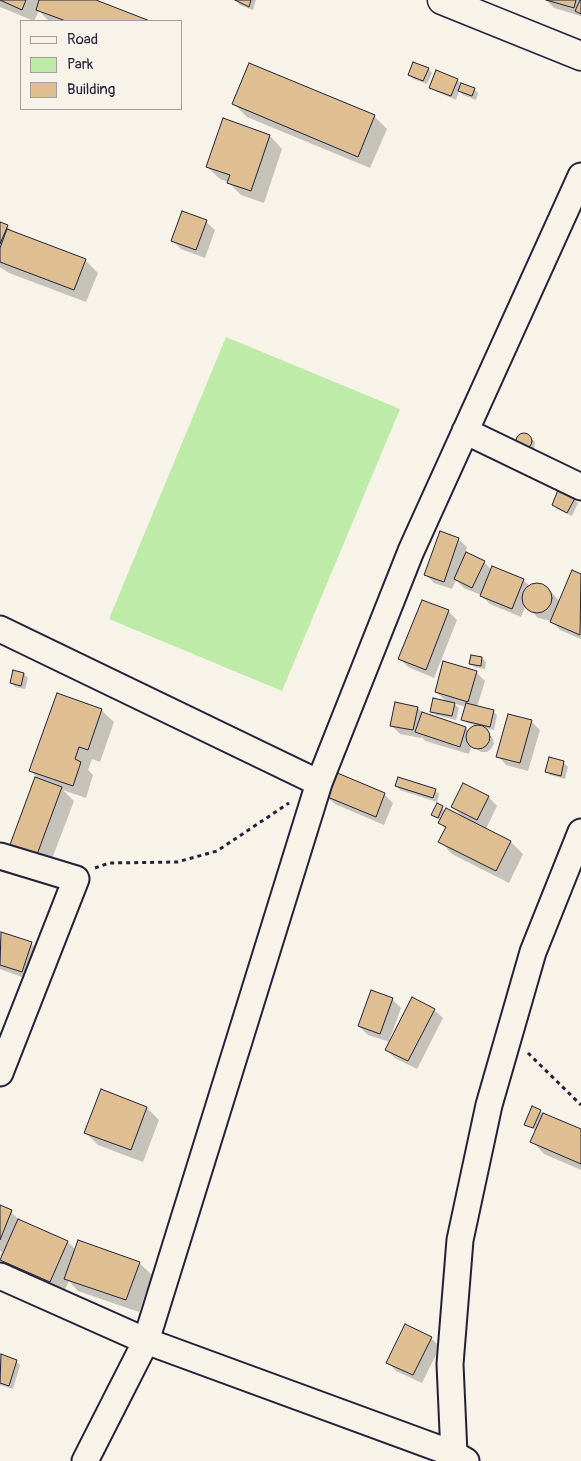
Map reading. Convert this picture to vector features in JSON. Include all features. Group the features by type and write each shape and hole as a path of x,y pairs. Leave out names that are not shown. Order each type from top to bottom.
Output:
{"street":[{"path":"442,0 581,56"},
{"path":"85,1461 146,1341 319,783 411,551 581,176"},
{"path":"466,431 581,487"},
{"path":"0,629 319,783"},
{"path":"0,1276 146,1341 460,1457 450,1364 460,1240 489,1105 533,952 581,832"},
{"path":"0,856 76,879 0,1073"}],"path":[{"path":"76,879 83,872 109,862 177,862 218,851 319,783"},
{"path":"509,1035 581,1105"}],"green space":[{"path":"226,337 400,409 282,691 109,619"}],"building":[{"path":"0,0 26,0 22,10"},
{"path":"39,0 96,0 147,20 63,20 36,10"},
{"path":"235,0 251,0 249,7"},
{"path":"546,0 576,0 574,8"},
{"path":"581,0 581,14 575,11"},
{"path":"413,62 429,68 423,81 408,75"},
{"path":"249,63 375,115 358,157 232,104"},
{"path":"436,70 458,79 451,96 429,88"},
{"path":"461,83 475,88 472,96 458,91"},
{"path":"223,118 270,135 251,191 227,183 230,175 206,167"},
{"path":"182,211 207,220 196,250 171,241"},
{"path":"0,222 8,225 0,244"},
{"path":"7,229 86,259 74,290 0,262 0,248"},
{"path":"524,433 532,441 524,449 516,441"},
{"path":"558,490 575,498 567,513 552,505"},
{"path":"440,531 459,538 444,582 424,575"},
{"path":"466,552 485,561 472,588 454,579"},
{"path":"492,566 524,579 512,609 480,596"},
{"path":"572,570 581,574 580,635 550,622"},
{"path":"537,583 548,587 552,598 548,609 537,613 526,609 522,598 526,587"},
{"path":"422,600 449,610 426,670 398,659"},
{"path":"471,655 482,657 481,666 469,664"},
{"path":"443,661 477,671 468,702 435,692"},
{"path":"13,670 24,673 21,686 10,683"},
{"path":"57,693 102,709 88,750 79,747 75,759 81,762 73,786 29,771"},
{"path":"433,698 455,703 452,716 430,712"},
{"path":"395,702 418,707 413,730 390,726"},
{"path":"466,703 494,710 490,727 461,720"},
{"path":"422,712 466,727 460,747 415,732"},
{"path":"508,714 532,720 520,763 496,757"},
{"path":"478,725 486,729 490,737 486,745 478,749 470,745 466,737 470,729"},
{"path":"549,757 564,761 561,776 545,772"},
{"path":"335,772 385,793 376,817 325,796"},
{"path":"35,777 62,787 35,860 8,850"},
{"path":"398,777 436,789 433,798 395,786"},
{"path":"463,783 489,796 477,820 451,807"},
{"path":"437,803 443,806 438,818 431,815"},
{"path":"446,808 511,841 496,871 438,842 446,827 438,823"},
{"path":"1,932 32,942 22,972 0,965"},
{"path":"371,990 393,998 380,1034 358,1026"},
{"path":"412,997 435,1009 408,1061 385,1050"},
{"path":"101,1089 147,1107 131,1150 84,1133"},
{"path":"532,1106 541,1110 533,1128 524,1125"},
{"path":"543,1113 581,1129 581,1164 530,1142"},
{"path":"0,1205 12,1210 0,1240"},
{"path":"18,1219 68,1241 50,1282 0,1260"},
{"path":"78,1240 140,1262 126,1300 64,1279"},
{"path":"405,1324 432,1337 413,1375 386,1363"},
{"path":"1,1354 17,1360 9,1386 0,1383"}]}
